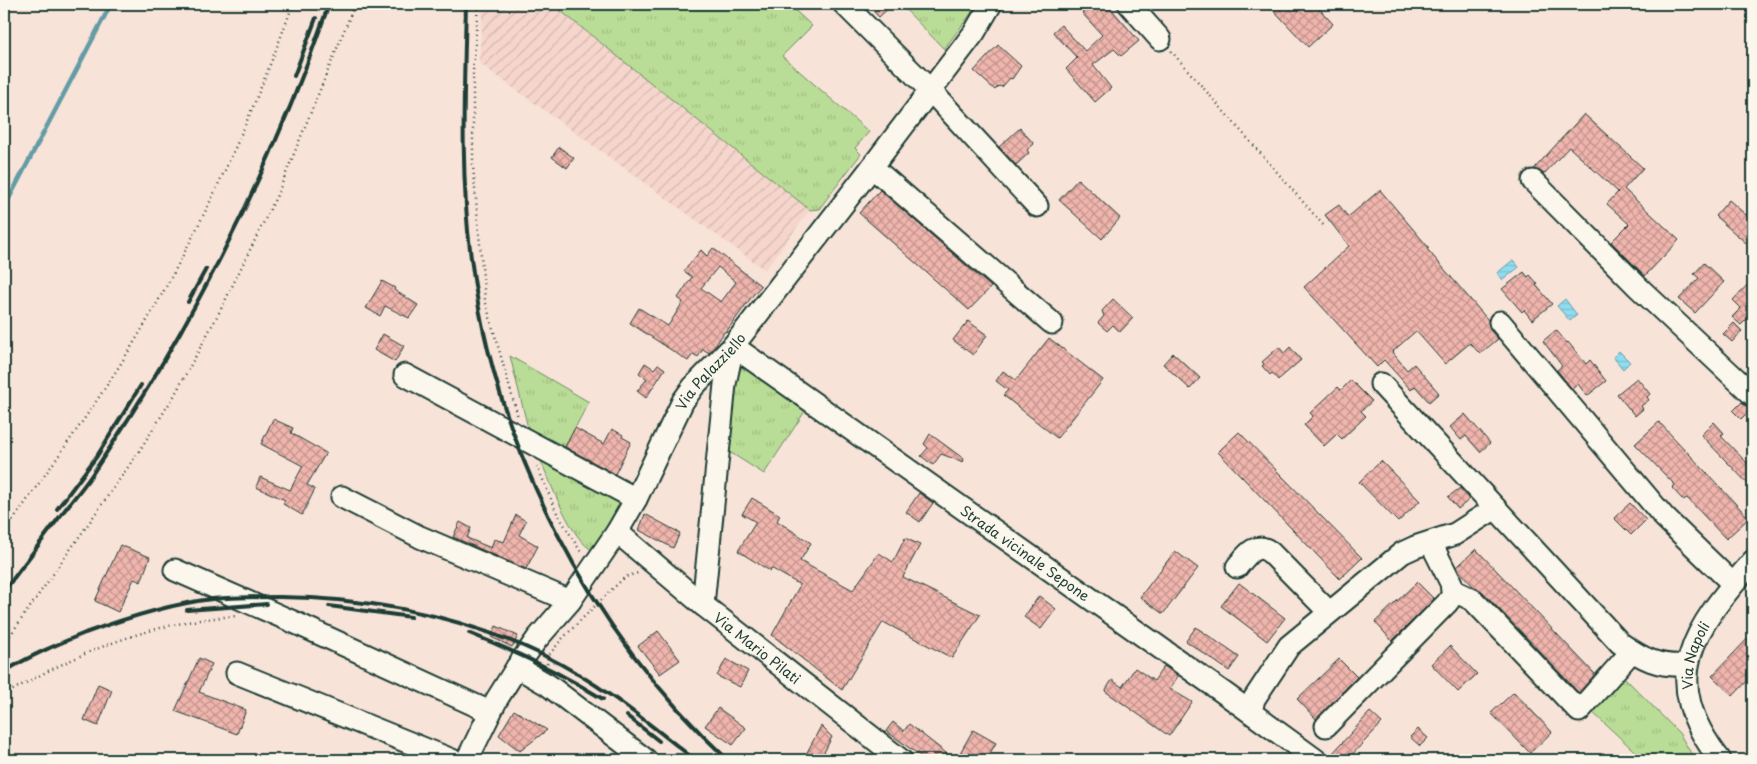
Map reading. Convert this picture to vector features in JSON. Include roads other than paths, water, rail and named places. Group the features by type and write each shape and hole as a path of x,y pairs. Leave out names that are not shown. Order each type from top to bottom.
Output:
{"street":[{"path":"844,4 930,90 1037,206"},
{"name":"Via Palazziello","path":"467,760 490,712 516,667 570,601 618,532 683,401 694,386 733,346 872,167 974,33 991,4"},
{"path":"1129,4 1160,39"},
{"path":"872,167 1052,323"},
{"path":"1533,181 1638,287 1753,395"},
{"path":"1500,322 1664,517 1733,584"},
{"path":"703,604 725,384 733,346"},
{"name":"Strada vicinale Sepone","path":"733,346 1316,760"},
{"path":"405,375 636,499"},
{"path":"1381,384 1494,509 1620,643 1632,652 1651,661 1671,666 1687,665"},
{"path":"342,497 420,537 570,601"},
{"path":"1250,712 1254,699 1289,646 1329,612 1402,553 1454,534 1494,509"},
{"name":"Via Mario Pilati","path":"618,532 703,604 901,760"},
{"path":"1326,726 1453,595 1451,583 1431,543"},
{"path":"1237,567 1251,551 1257,548 1265,548 1329,612"},
{"name":"Via Napoli","path":"1720,760 1704,740 1693,712 1688,689 1687,665 1694,641 1703,624 1753,561"},
{"path":"175,570 490,712"},
{"path":"1452,590 1472,600 1579,711 1632,652"},
{"path":"516,667 548,685 646,760"},
{"path":"237,673 452,760"}],"water":[{"path":"1513,260 1519,267 1503,280 1497,273"},
{"path":"1565,299 1577,315 1570,321 1557,306"},
{"path":"1619,351 1630,362 1623,369 1613,357"}],"waterway":[{"path":"4,208 111,4"}],"railway":[{"path":"4,591 91,476 131,415 197,303 227,245 282,126 329,4"},
{"path":"466,4 464,67 465,194 471,258 483,329 502,398 526,466 556,531 591,594 632,653 678,709 728,760"},
{"path":"294,76 316,18"},
{"path":"188,302 206,269"},
{"path":"57,509 97,456 141,385"},
{"path":"4,672 33,656 85,633 132,617 180,604 212,599 246,597 314,598 348,601 415,612 448,620 512,641 543,655 584,677 603,690 641,717 695,760"},
{"path":"187,610 267,604"},
{"path":"329,606 411,617"},
{"path":"469,633 538,663 603,699"},
{"path":"627,716 659,741"}]}
